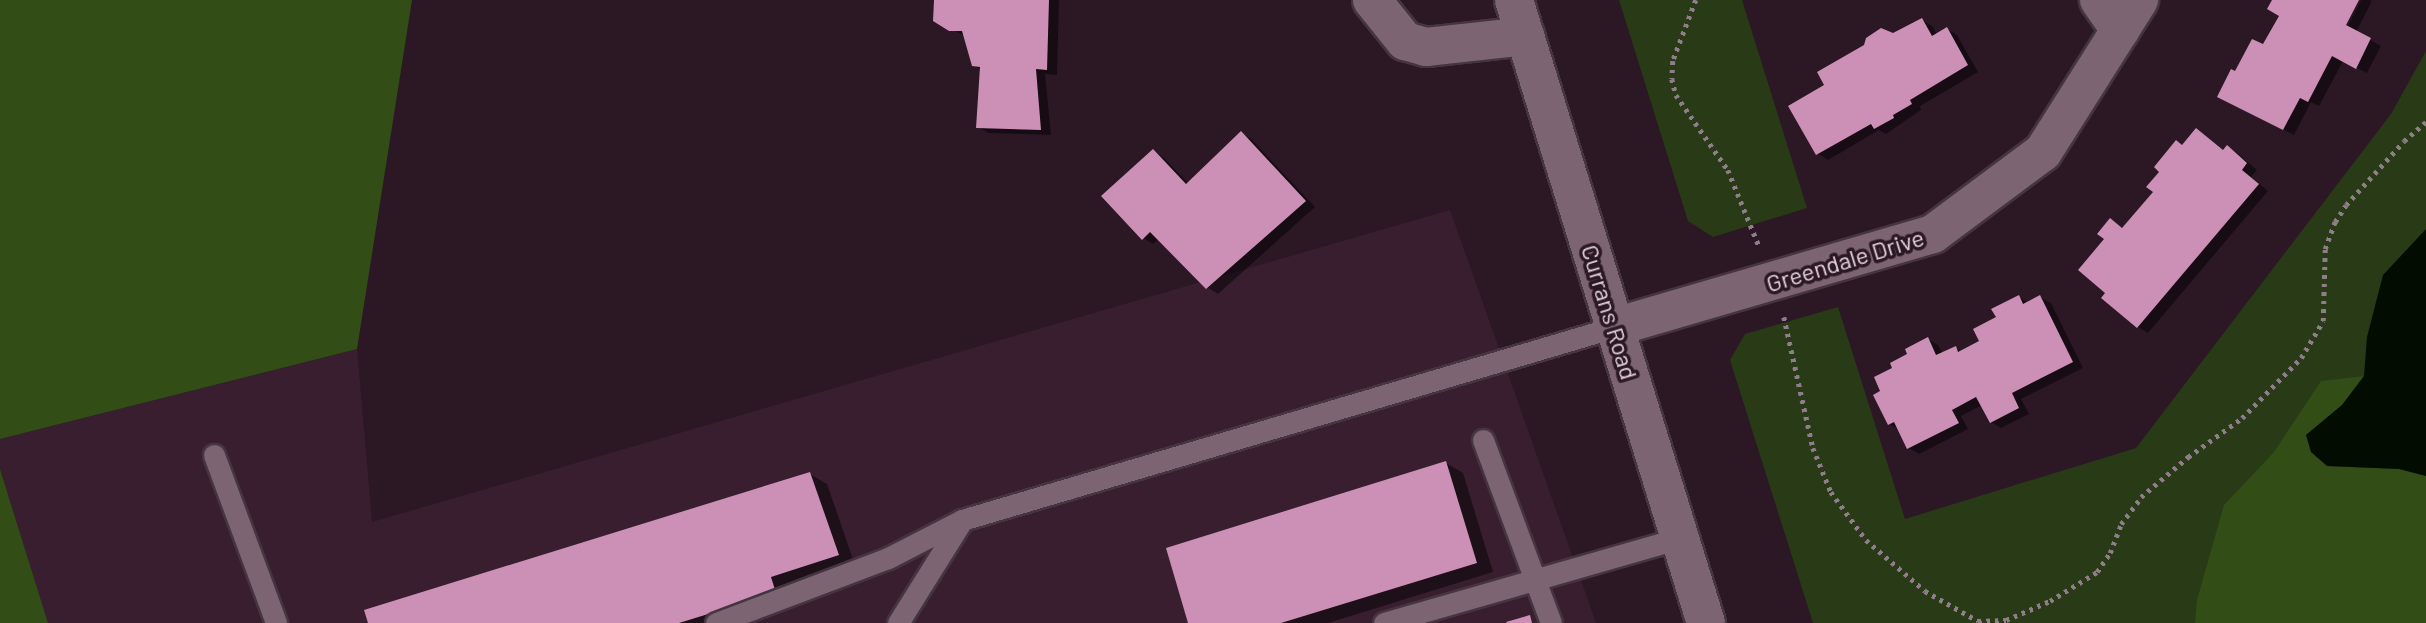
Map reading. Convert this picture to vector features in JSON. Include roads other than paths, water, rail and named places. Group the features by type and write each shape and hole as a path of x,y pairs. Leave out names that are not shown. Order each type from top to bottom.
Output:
{"street":[{"path":"1372,0 1405,41 1426,47 1525,36"},
{"name":"Currans Road","path":"1514,0 1706,623"},
{"name":"Greendale Drive","path":"1615,327 1933,234 2043,152 2119,10"}],"lane":[{"path":"716,623 888,558 962,520 1615,327"},
{"path":"1483,440 1551,623"},
{"path":"214,455 276,623"},
{"path":"898,623 962,520"},
{"path":"1384,623 1680,538"}]}
